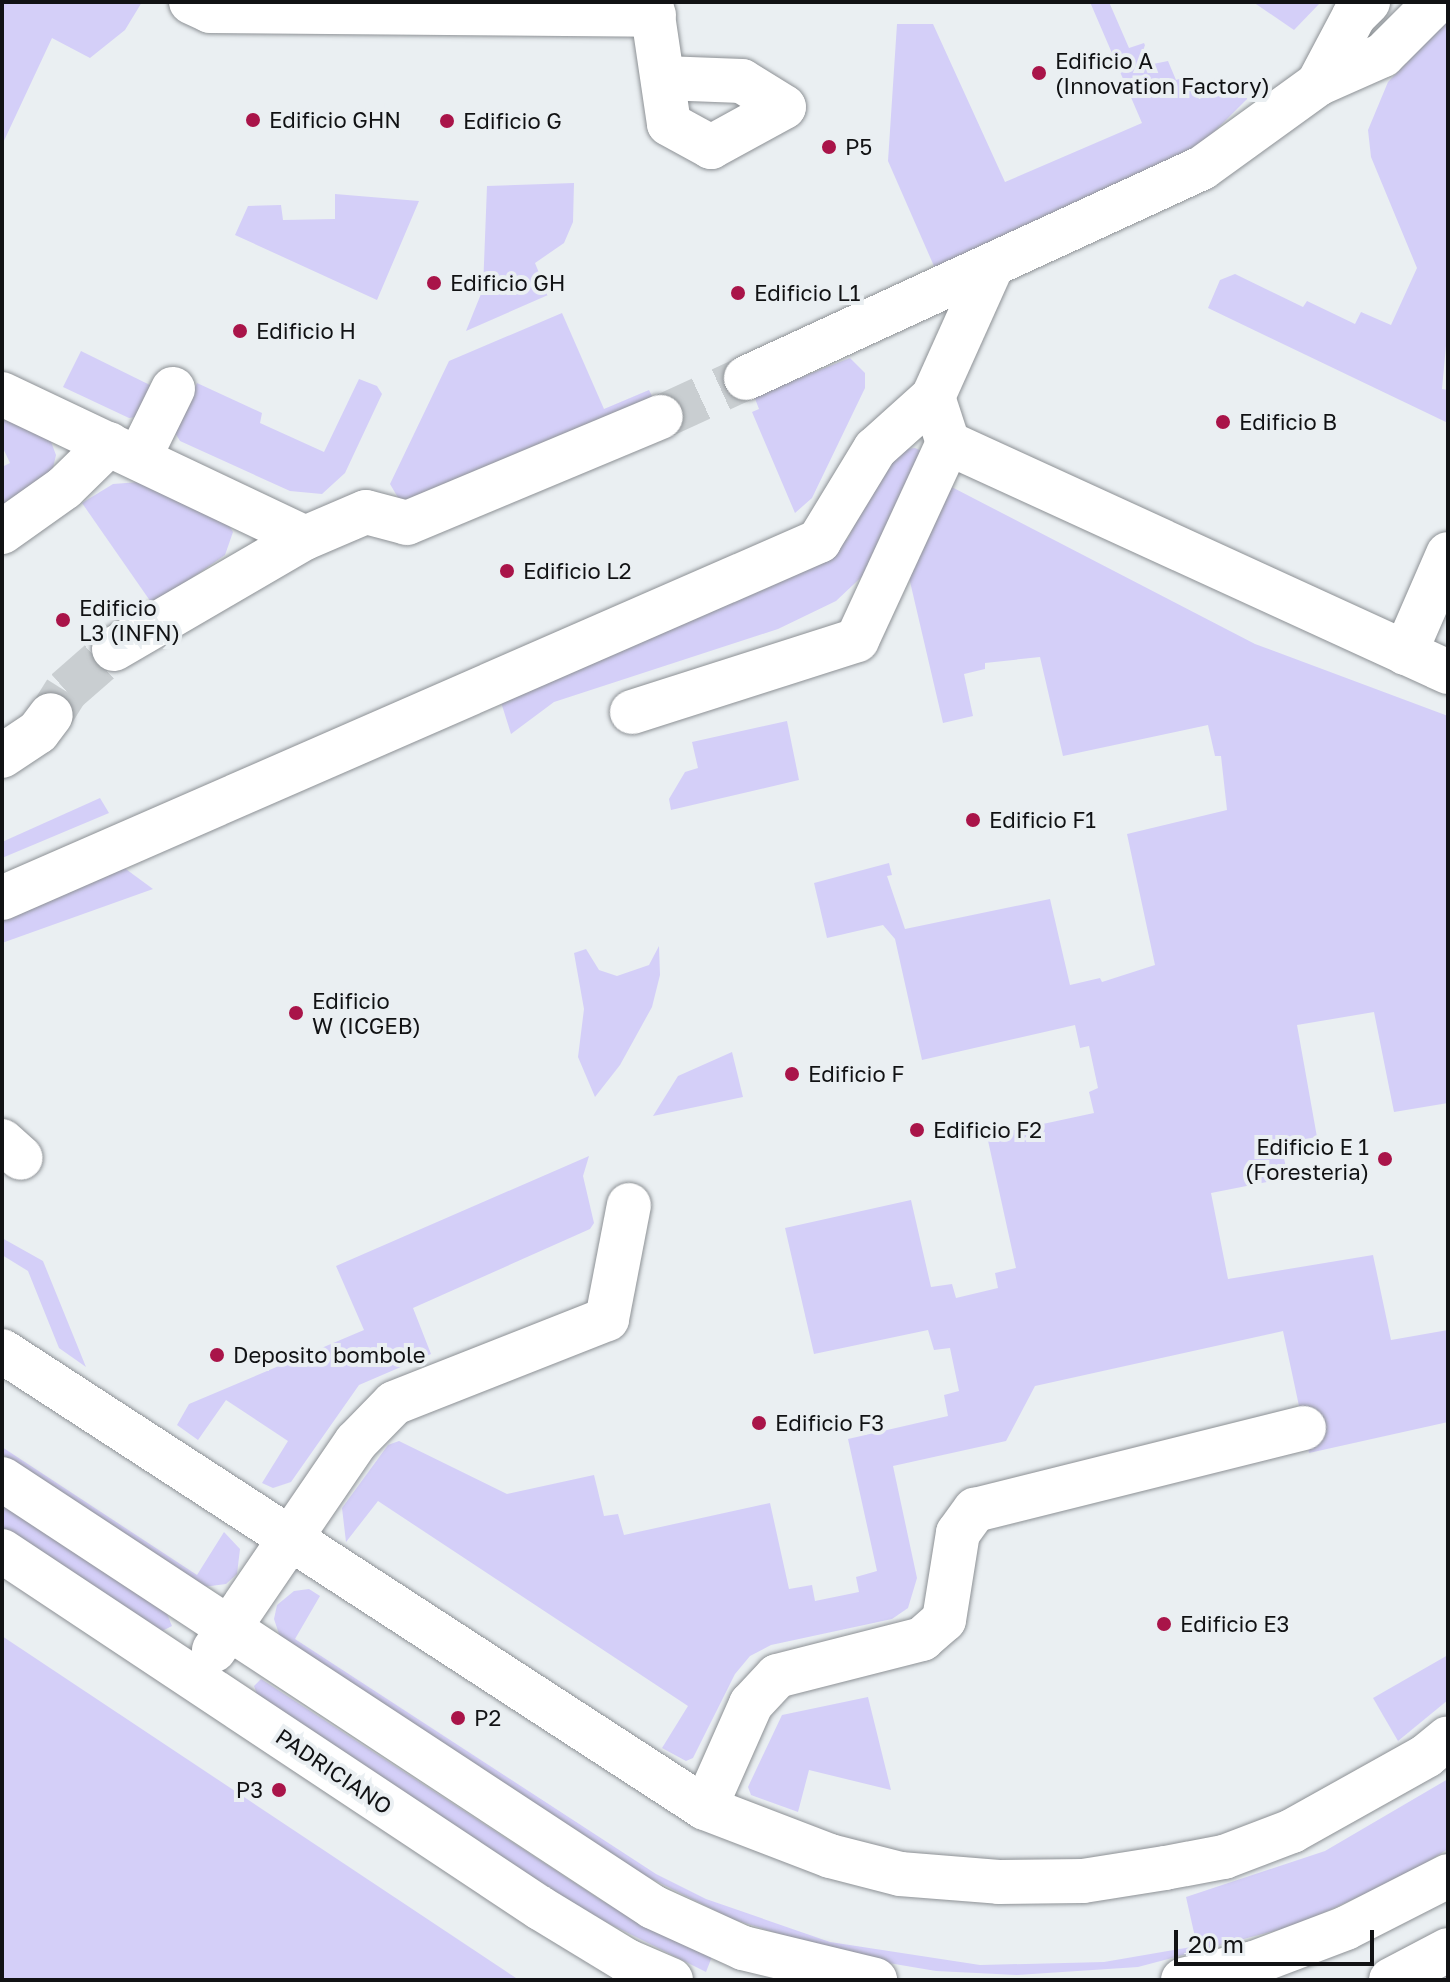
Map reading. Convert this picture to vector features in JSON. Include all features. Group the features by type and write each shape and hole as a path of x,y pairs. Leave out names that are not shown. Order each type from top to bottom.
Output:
{"street":[{"path":"191,2 210,11 653,8 663,78"},
{"path":"1318,84 1354,16 1368,2"},
{"path":"746,378 991,268 1202,168 1318,84 1383,55 1436,2"},
{"path":"2,898 819,541 875,449 933,397 991,268"},
{"path":"2,532 124,451 173,389"},
{"path":"2,394 305,538"},
{"path":"632,712 857,640 948,443 933,397"},
{"path":"114,649 305,538 366,512 407,523 661,417"},
{"path":"948,443 1448,672"},
{"path":"1405,653 1448,554"},
{"path":"2,756 38,732 51,715"},
{"path":"196,1679 356,1442 394,1403 607,1319 629,1205"},
{"path":"2,1351 705,1808 830,1856 900,1874 1083,1881 1224,1857 1292,1831 1426,1756 1448,1738"},
{"path":"705,1808 751,1704 777,1676 922,1639 944,1620 958,1533 975,1510 1304,1428"},
{"path":"2,1479 653,1907 743,1948 875,1980"},
{"name":"PADRICIANO","path":"2,1551 540,1908 627,1961 671,1980"},
{"path":"1183,1980 1254,1963 1346,1928 1448,1876"},
{"path":"1391,1980 1448,1950"}],"shaded area":[{"path":"2,2 142,2 125,30 90,58 52,38 2,145"},
{"path":"1090,2 1109,2 1129,48 1144,43 1153,64 1168,61 1176,80 1188,76 1199,99 1249,78 1247,99 1201,145 937,273 888,161 897,24 933,24 1005,182 1142,123"},
{"path":"1253,2 1321,2 1294,30"},
{"path":"1448,20 1448,324 1442,389 1448,390 1448,423 1208,308 1220,280 1235,274 1303,307 1307,301 1355,324 1361,312 1391,325 1417,268 1371,157 1368,130 1388,82"},
{"path":"574,183 573,222 564,243 535,263 548,295 466,331 483,289 487,186"},
{"path":"335,194 419,201 377,300 235,235 248,206 281,205 283,220 335,219"},
{"path":"562,313 604,409 649,390 654,400 411,501 400,501 390,484 449,361"},
{"path":"81,351 156,388 144,416 129,418 63,387"},
{"path":"850,358 865,373 865,388 812,498 795,513 752,412 759,409 754,396"},
{"path":"359,379 377,386 382,394 345,473 322,494 290,491 180,441 174,431 197,383 262,413 260,423 324,452"},
{"path":"2,413 50,439 56,455 52,472 2,511 2,467 10,463 2,446"},
{"path":"907,449 922,451 871,568 836,601 778,629 554,702 511,734 500,699 828,555 848,538 878,475"},
{"path":"139,482 220,512 233,532 225,555 153,605 82,503 113,484"},
{"path":"944,483 1255,644 1448,716 1448,1103 1394,1112 1374,1012 1297,1025 1317,1137 1281,1143 1288,1178 1211,1193 1228,1279 1373,1255 1391,1340 1448,1330 1448,1422 1309,1453 1283,1331 1035,1386 1006,1441 893,1466 917,1578 908,1608 892,1619 771,1645 750,1656 735,1674 693,1758 686,1761 662,1748 688,1706 378,1501 346,1542 342,1508 388,1445 399,1441 507,1494 594,1475 604,1516 618,1514 624,1535 770,1503 789,1589 812,1585 815,1601 859,1592 856,1577 877,1571 848,1439 948,1416 944,1395 959,1391 950,1348 934,1350 928,1330 814,1354 785,1228 911,1200 931,1287 952,1284 956,1298 998,1288 995,1273 1016,1268 987,1136 1094,1113 1089,1092 1098,1088 1089,1046 1080,1048 1075,1025 922,1060 895,939 883,925 827,938 814,883 889,863 892,875 887,876 905,929 1050,899 1070,985 1100,978 1102,982 1155,965 1127,834 1227,810 1221,756 1215,756 1208,725 1063,756 1040,657 985,663 985,669 964,674 973,716 943,723 908,573"},
{"path":"787,721 799,780 671,810 669,799 685,772 698,768 692,742"},
{"path":"100,798 109,813 2,858 2,842"},
{"path":"119,864 153,889 2,943 2,913"},
{"path":"659,946 660,975 652,1007 620,1065 595,1097 578,1057 584,1009 574,953 586,949 599,970 617,976 649,965"},
{"path":"732,1052 743,1097 653,1116 678,1076"},
{"path":"589,1156 583,1176 594,1223 590,1229 413,1308 431,1354 359,1385 291,1482 273,1488 262,1483 288,1441 226,1400 198,1440 177,1425 189,1404 364,1330 336,1266"},
{"path":"2,1238 43,1261 86,1367 59,1348 28,1271 2,1255"},
{"path":"2,1447 197,1575 224,1532 240,1549 237,1574 226,1584 203,1587 2,1454"},
{"path":"2,1505 167,1614 172,1626 160,1632 2,1527"},
{"path":"309,1589 320,1596 295,1639 656,1874 706,1899 830,1942 980,1965 1104,1962 1197,1946 1186,1897 1325,1851 1448,1779 1448,1849 1410,1873 1297,1925 1138,1967 1017,1975 936,1971 853,1957 732,1919 632,1869 280,1637 274,1619 277,1605 294,1591"},
{"path":"2,1636 519,1980 2,1980"},
{"path":"1448,1655 1448,1700 1398,1741 1373,1698"},
{"path":"261,1679 604,1902 713,1954 706,1972 588,1913 258,1697 254,1686"},
{"path":"868,1697 891,1790 809,1770 798,1812 751,1795 748,1787 782,1715"}],"tunnel":[{"path":"661,417 746,378"},
{"path":"51,715 66,691 114,649"}],"place":[{"name":"Edificio A (Innovation Factory)","path":"1039,73"},
{"name":"Edificio GHN","path":"253,120"},
{"name":"Edificio G","path":"447,121"},
{"name":"P5","path":"829,147"},
{"name":"Edificio GH","path":"434,283"},
{"name":"Edificio L1","path":"738,293"},
{"name":"Edificio H","path":"240,331"},
{"name":"Edificio B","path":"1223,422"},
{"name":"Edificio L2","path":"507,571"},
{"name":"Edificio L3 (INFN)","path":"63,620"},
{"name":"Edificio F1","path":"973,820"},
{"name":"Edificio W (ICGEB)","path":"296,1013"},
{"name":"Edificio F","path":"792,1074"},
{"name":"Edificio F2","path":"917,1130"},
{"name":"Edificio E 1 (Foresteria)","path":"1385,1159"},
{"name":"Deposito bombole","path":"217,1355"},
{"name":"Edificio F3","path":"759,1423"},
{"name":"Edificio E3","path":"1164,1624"},
{"name":"P2","path":"458,1718"},
{"name":"P3","path":"279,1790"}]}
